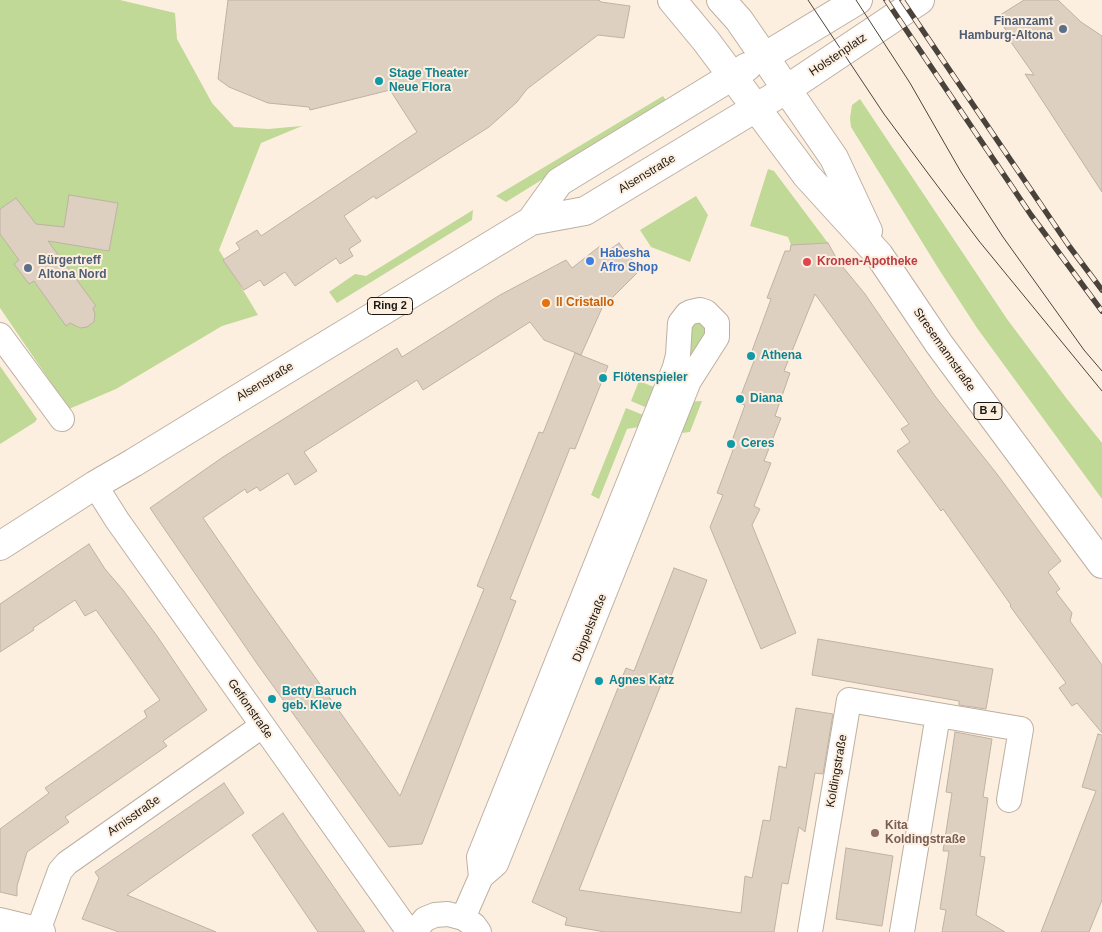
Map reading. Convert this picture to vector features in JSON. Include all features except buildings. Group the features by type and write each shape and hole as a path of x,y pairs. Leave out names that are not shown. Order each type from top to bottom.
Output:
{"main road":[{"name":"Stresemannstraße","path":"672,0 706,41 807,176 879,255 939,344 1102,564"},
{"name":"Stresemannstraße","path":"722,0 739,20 834,158 879,255"},
{"name":"Ring 2","path":"732,77 858,0"},
{"name":"Holstenplatz","path":"756,108 920,0"},
{"name":"Alsenstraße","path":"531,221 559,182 732,77"},
{"name":"Alsenstraße","path":"0,546 95,485 531,221 584,211 756,108"},
{"path":"0,922 40,931"}],"street":[{"path":"0,335 62,419"},
{"name":"Düppelstraße","path":"414,932 425,919 435,915 448,914 471,925 481,877 479,857 684,371"},
{"name":"Gefionstraße","path":"95,485 262,726 409,932"},
{"name":"Koldingstraße","path":"810,932 849,700 1021,729 1009,800"},
{"path":"902,932 938,715"},
{"name":"Arnisstraße","path":"40,931 60,871 67,863 262,726"}],"green space":[{"path":"0,0 120,0 175,13 177,39 212,103 234,127 268,129 302,126 261,143 219,250 258,315 222,326 116,389 69,409 0,308"},
{"path":"663,96 667,102 506,202 496,196"},
{"path":"860,99 1007,319 1102,443 1102,499 977,328 851,127 852,105"},
{"path":"768,169 774,171 828,243 791,245 788,237 750,226"},
{"path":"696,196 708,215 690,262 651,247 640,230"},
{"path":"473,210 472,220 337,303 329,292 355,274 366,276"},
{"path":"697,322 702,322 705,325 707,332 689,359 691,331 693,325"},
{"path":"0,366 37,419 0,444"},
{"path":"639,381 654,387 653,390 659,393 652,410 631,401"},
{"path":"702,401 690,432 673,434 686,402"},
{"path":"626,408 648,417 644,426 627,429 599,499 591,495"}],"tram line":[{"path":"808,0 884,114 930,176 979,241 1102,391"},
{"path":"856,0 910,83 961,172 1003,237 1084,350 1102,371"}],"railway":[{"path":"886,0 1031,215 1102,311"},
{"path":"902,0 1069,246 1102,290"}],"place":[{"name":"Finanzamt Hamburg-Altona","path":"1063,29"},
{"name":"Stage Theater Neue Flora","path":"379,81"},
{"name":"Habesha Afro Shop","path":"590,261"},
{"name":"Kronen-Apotheke","path":"807,262"},
{"name":"Bürgertreff Altona Nord","path":"28,268"},
{"name":"Il Cristallo","path":"546,303"},
{"name":"Athena","path":"751,356"},
{"name":"Flötenspieler","path":"603,378"},
{"name":"Diana","path":"740,399"},
{"name":"Ceres","path":"731,444"},
{"name":"Agnes Katz","path":"599,681"},
{"name":"Betty Baruch geb. Kleve","path":"272,699"},
{"name":"Kita Koldingstraße","path":"875,833"}]}
